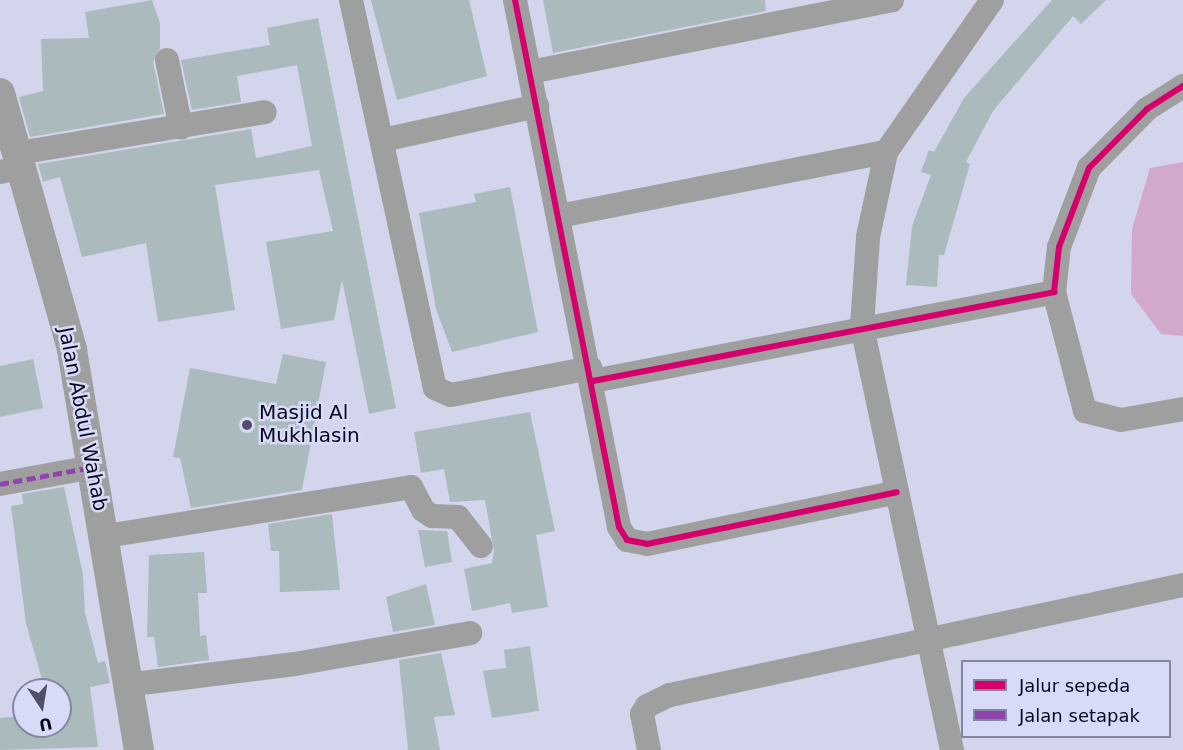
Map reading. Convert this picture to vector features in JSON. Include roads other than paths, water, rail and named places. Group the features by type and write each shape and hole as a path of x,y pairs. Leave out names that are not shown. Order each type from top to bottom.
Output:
{"street":[{"path":"351,0 435,388 451,395 591,374 1054,292"},
{"path":"515,0 591,374 618,527 627,540 647,544 897,492"},
{"path":"530,72 892,0"},
{"path":"952,750 862,326 868,237 886,152 992,0"},
{"path":"167,60 181,128"},
{"path":"1183,86 1139,116 1089,168 1059,247 1054,292 1085,411 1121,420 1183,409"},
{"name":"Jalan Abdul Wahab","path":"0,93 13,164 72,350 105,536 126,685 139,750"},
{"path":"383,140 537,106"},
{"path":"13,164 265,112"},
{"path":"559,216 886,152"},
{"path":"0,484 93,467"},
{"path":"105,536 411,487 423,510 432,516 458,517 481,546"},
{"path":"649,750 642,714 657,700 928,638 1183,585"},
{"path":"126,685 295,664 471,633"}],"place":[{"name":"Masjid Al Mukhlasin","path":"247,425"}]}
